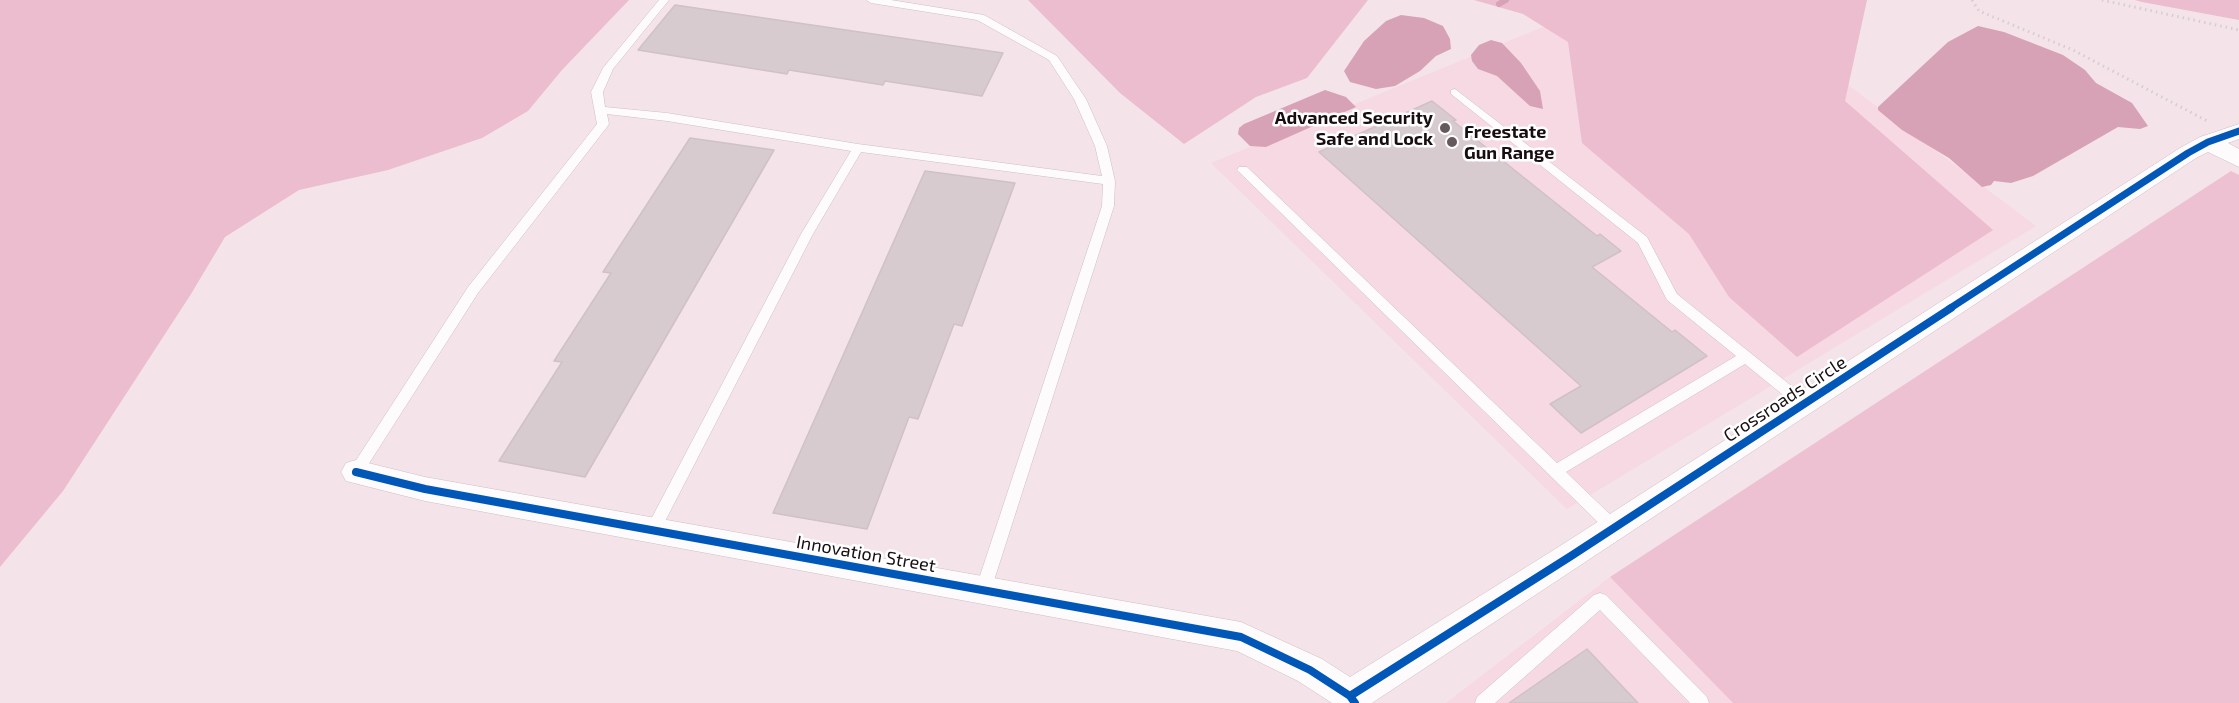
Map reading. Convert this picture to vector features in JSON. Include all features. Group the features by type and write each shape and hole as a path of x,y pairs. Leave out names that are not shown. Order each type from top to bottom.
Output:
{"street":[{"name":"Crossroads Circle","path":"1352,700 2166,167 2229,141"},
{"name":"Innovation Street","path":"356,472 425,489 1241,638 1310,670 1352,700"}],"lane":[{"path":"356,472 473,290 603,124 597,92 608,68 664,0"},
{"path":"871,0 980,17 1053,58 1080,99 1101,146 1108,181 1108,206 983,591"},
{"path":"1455,92 1643,240 1672,297 1804,404"},
{"path":"602,110 667,117 858,148 1108,181"},
{"path":"652,530 807,234 858,148"},
{"path":"1243,170 1614,528"},
{"path":"1556,471 1746,357"},
{"path":"1483,703 1600,600 1701,703"}],"path":[{"path":"1972,0 1979,11 2073,50 2229,141"},
{"path":"2102,0 2239,30"}],"shaded area":[{"path":"0,0 629,0 562,70 528,111 482,138 388,170 299,190 225,237 191,294 63,491 0,567"},
{"path":"1028,0 1368,0 1307,78 1256,97 1184,144 1120,93"},
{"path":"1474,0 1867,0 1845,101 1993,230 1797,357 1729,297 1689,234 1582,143 1568,42 1523,14"},
{"path":"1609,0 1735,0 2036,226 1567,509 1211,163"},
{"path":"2135,0 2239,0 2239,20 2142,2"},
{"path":"1401,15 1424,18 1443,26 1450,39 1451,49 1436,56 1420,71 1395,86 1376,89 1350,82 1344,71 1364,41 1386,21"},
{"path":"1978,26 2004,32 2063,55 2085,70 2096,83 2132,103 2148,126 2140,129 2118,127 2033,176 2011,183 1994,181 1991,185 1982,187 1949,158 1902,130 1878,110 1878,107 1948,42"},
{"path":"1491,40 1502,43 1521,63 1540,91 1543,109 1530,106 1497,76 1478,69 1471,55 1479,45"},
{"path":"1325,90 1346,97 1356,107 1266,147 1250,146 1238,134 1239,128 1244,124"},
{"path":"2231,171 2239,175 2239,703 1733,703 1610,577"},
{"path":"1610,577 1733,703 1446,703"}],"building":[{"path":"675,5 1003,53 982,96 885,81 883,85 789,70 787,74 638,50"},
{"path":"1432,101 1456,120 1453,121 1597,236 1600,234 1621,251 1592,267 1672,332 1675,330 1707,356 1581,433 1550,404 1581,386 1319,152"},
{"path":"690,138 774,150 585,477 499,461 562,362 554,361 611,273 603,272"},
{"path":"925,171 1015,183 962,326 954,324 918,419 909,417 867,529 773,513"},
{"path":"1587,649 1638,703 1509,703"}],"waterway":[{"path":"1499,4 1506,0"}],"cycle path":[{"path":"1350,696 1571,556 2188,153 2208,142 2239,131"},
{"path":"356,472 425,489 1241,637 1310,670 1350,696 1355,703"}],"place":[{"name":"Advanced Security Safe and Lock","path":"1445,128"},
{"name":"Freestate Gun Range","path":"1452,142"}]}
